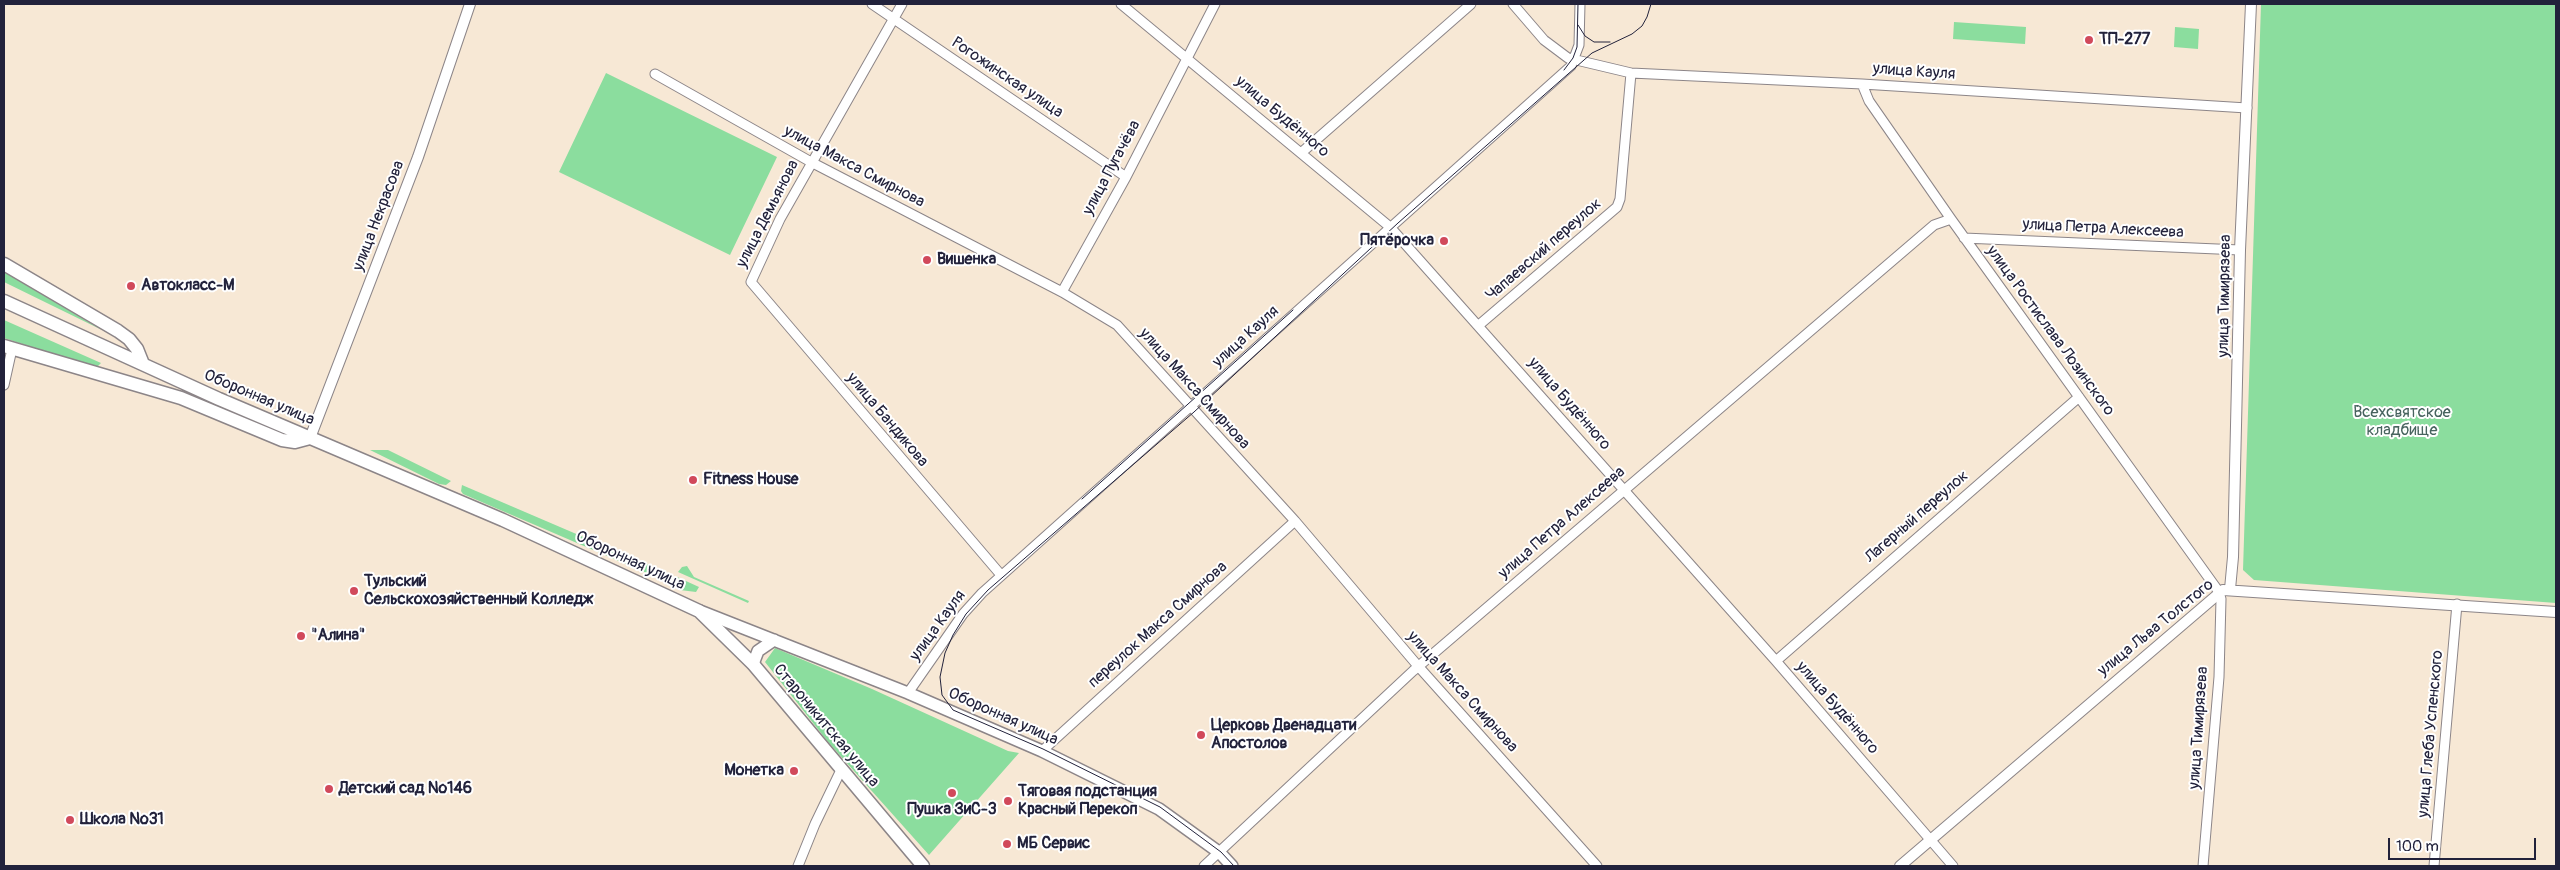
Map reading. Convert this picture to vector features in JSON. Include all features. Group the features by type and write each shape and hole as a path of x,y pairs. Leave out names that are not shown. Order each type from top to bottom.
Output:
{"main road":[{"path":"4,264 130,339 137,349 143,364"},
{"name":"Оборонная улица","path":"4,301 301,437 503,520 699,611 908,693 1042,751 1159,809 1220,853 1232,866"},
{"path":"8,348 181,398 282,440 301,437"},
{"path":"155,370 181,398 219,399"},
{"name":"Староникитская улица","path":"699,611 753,664 923,866"},
{"path":"753,664 758,651 774,640"}],"street":[{"name":"улица Некрасова","path":"301,437 418,156 470,4"},
{"name":"Рогожинская улица","path":"872,4 1126,176"},
{"name":"улица Демьянова","path":"751,282 780,219 902,4"},
{"name":"улица Будённого","path":"1122,4 1390,227 1776,661 1952,866"},
{"name":"улица Пугачёва","path":"1062,292 1126,176 1215,4"},
{"path":"1302,152 1471,4"},
{"path":"1513,4 1544,40 1568,58 1578,59 1580,4"},
{"name":"улица Тимирязева","path":"2203,866 2219,677 2222,599 2233,557 2240,250 2251,4"},
{"name":"улица Кауля","path":"908,693 963,614 1001,575 1190,408 1578,59 1631,73 1862,84 2247,108"},
{"name":"Чапаевский переулок","path":"1479,326 1617,207 1620,199 1631,73"},
{"name":"улица Макса Смирнова","path":"655,74 811,162 1062,292 1117,325 1190,408 1295,521 1418,666 1597,866"},
{"name":"улица Ростислава Лозинского","path":"1862,84 1869,102 1964,238 2079,397 2224,590"},
{"name":"улица Петра Алексеева","path":"1204,866 1418,666 1934,225 1952,219"},
{"name":"улица Петра Алексеева","path":"1964,238 2240,250"},
{"name":"улица Бандикова","path":"751,282 1001,575"},
{"path":"4,385 8,348"},
{"name":"Лагерный переулок","path":"1776,661 2079,397"},
{"name":"переулок Макса Смирнова","path":"1042,751 1295,521"},
{"name":"улица Льва Толстого","path":"1900,866 2224,590 2556,612"},
{"name":"улица Глеба Успенского","path":"2434,866 2457,604"},
{"path":"798,866 814,824 841,770"}],"green space":[{"name":"Всехсвятское кладбище","path":"2261,4 2556,4 2556,603 2254,580 2243,570"},
{"path":"1954,22 2026,27 2025,44 1953,39"},
{"path":"2175,27 2199,29 2198,49 2174,47"},
{"path":"606,73 777,157 730,255 559,172"},
{"path":"4,272 102,330 4,282"},
{"path":"4,320 101,363 96,368 4,338"},
{"path":"370,450 388,450 451,481 446,485 439,484"},
{"path":"462,485 665,572 656,577 463,494 461,491"},
{"path":"687,566 694,577 749,601 748,603 678,572 682,567"},
{"path":"675,576 699,587 696,592 680,590"},
{"path":"775,648 872,689 1008,751 1019,753 929,855 828,742 765,662"}],"tram line":[{"path":"1564,70 1573,58 1577,47 1578,4"},
{"path":"1234,866 1221,852 1160,807 1043,749 953,710 942,695 940,677 945,653 953,635 966,614 988,590 1194,412 1398,223 1592,53 1632,34 1642,26 1651,4"},
{"path":"1578,25 1585,36 1594,42 1610,42"},
{"path":"1082,499 1293,310"}],"place":[{"name":"ТП-277","path":"2089,40"},
{"name":"Пятёрочка","path":"1444,241"},
{"name":"Вишенка","path":"927,260"},
{"name":"Автокласс-М","path":"131,286"},
{"name":"Fitness House","path":"693,480"},
{"name":"Тульский Сельскохозяйственный Колледж","path":"354,591"},
{"name":"\"Алина\"","path":"301,636"},
{"name":"Церковь Двенадцати Апостолов","path":"1201,735"},
{"name":"Монетка","path":"794,771"},
{"name":"Детский сад №146","path":"329,789"},
{"name":"Пушка ЗиС-3","path":"952,793"},
{"name":"Тяговая подстанция Красный Перекоп","path":"1008,801"},
{"name":"Школа №31","path":"70,820"},
{"name":"МБ Сервис","path":"1007,844"}]}
